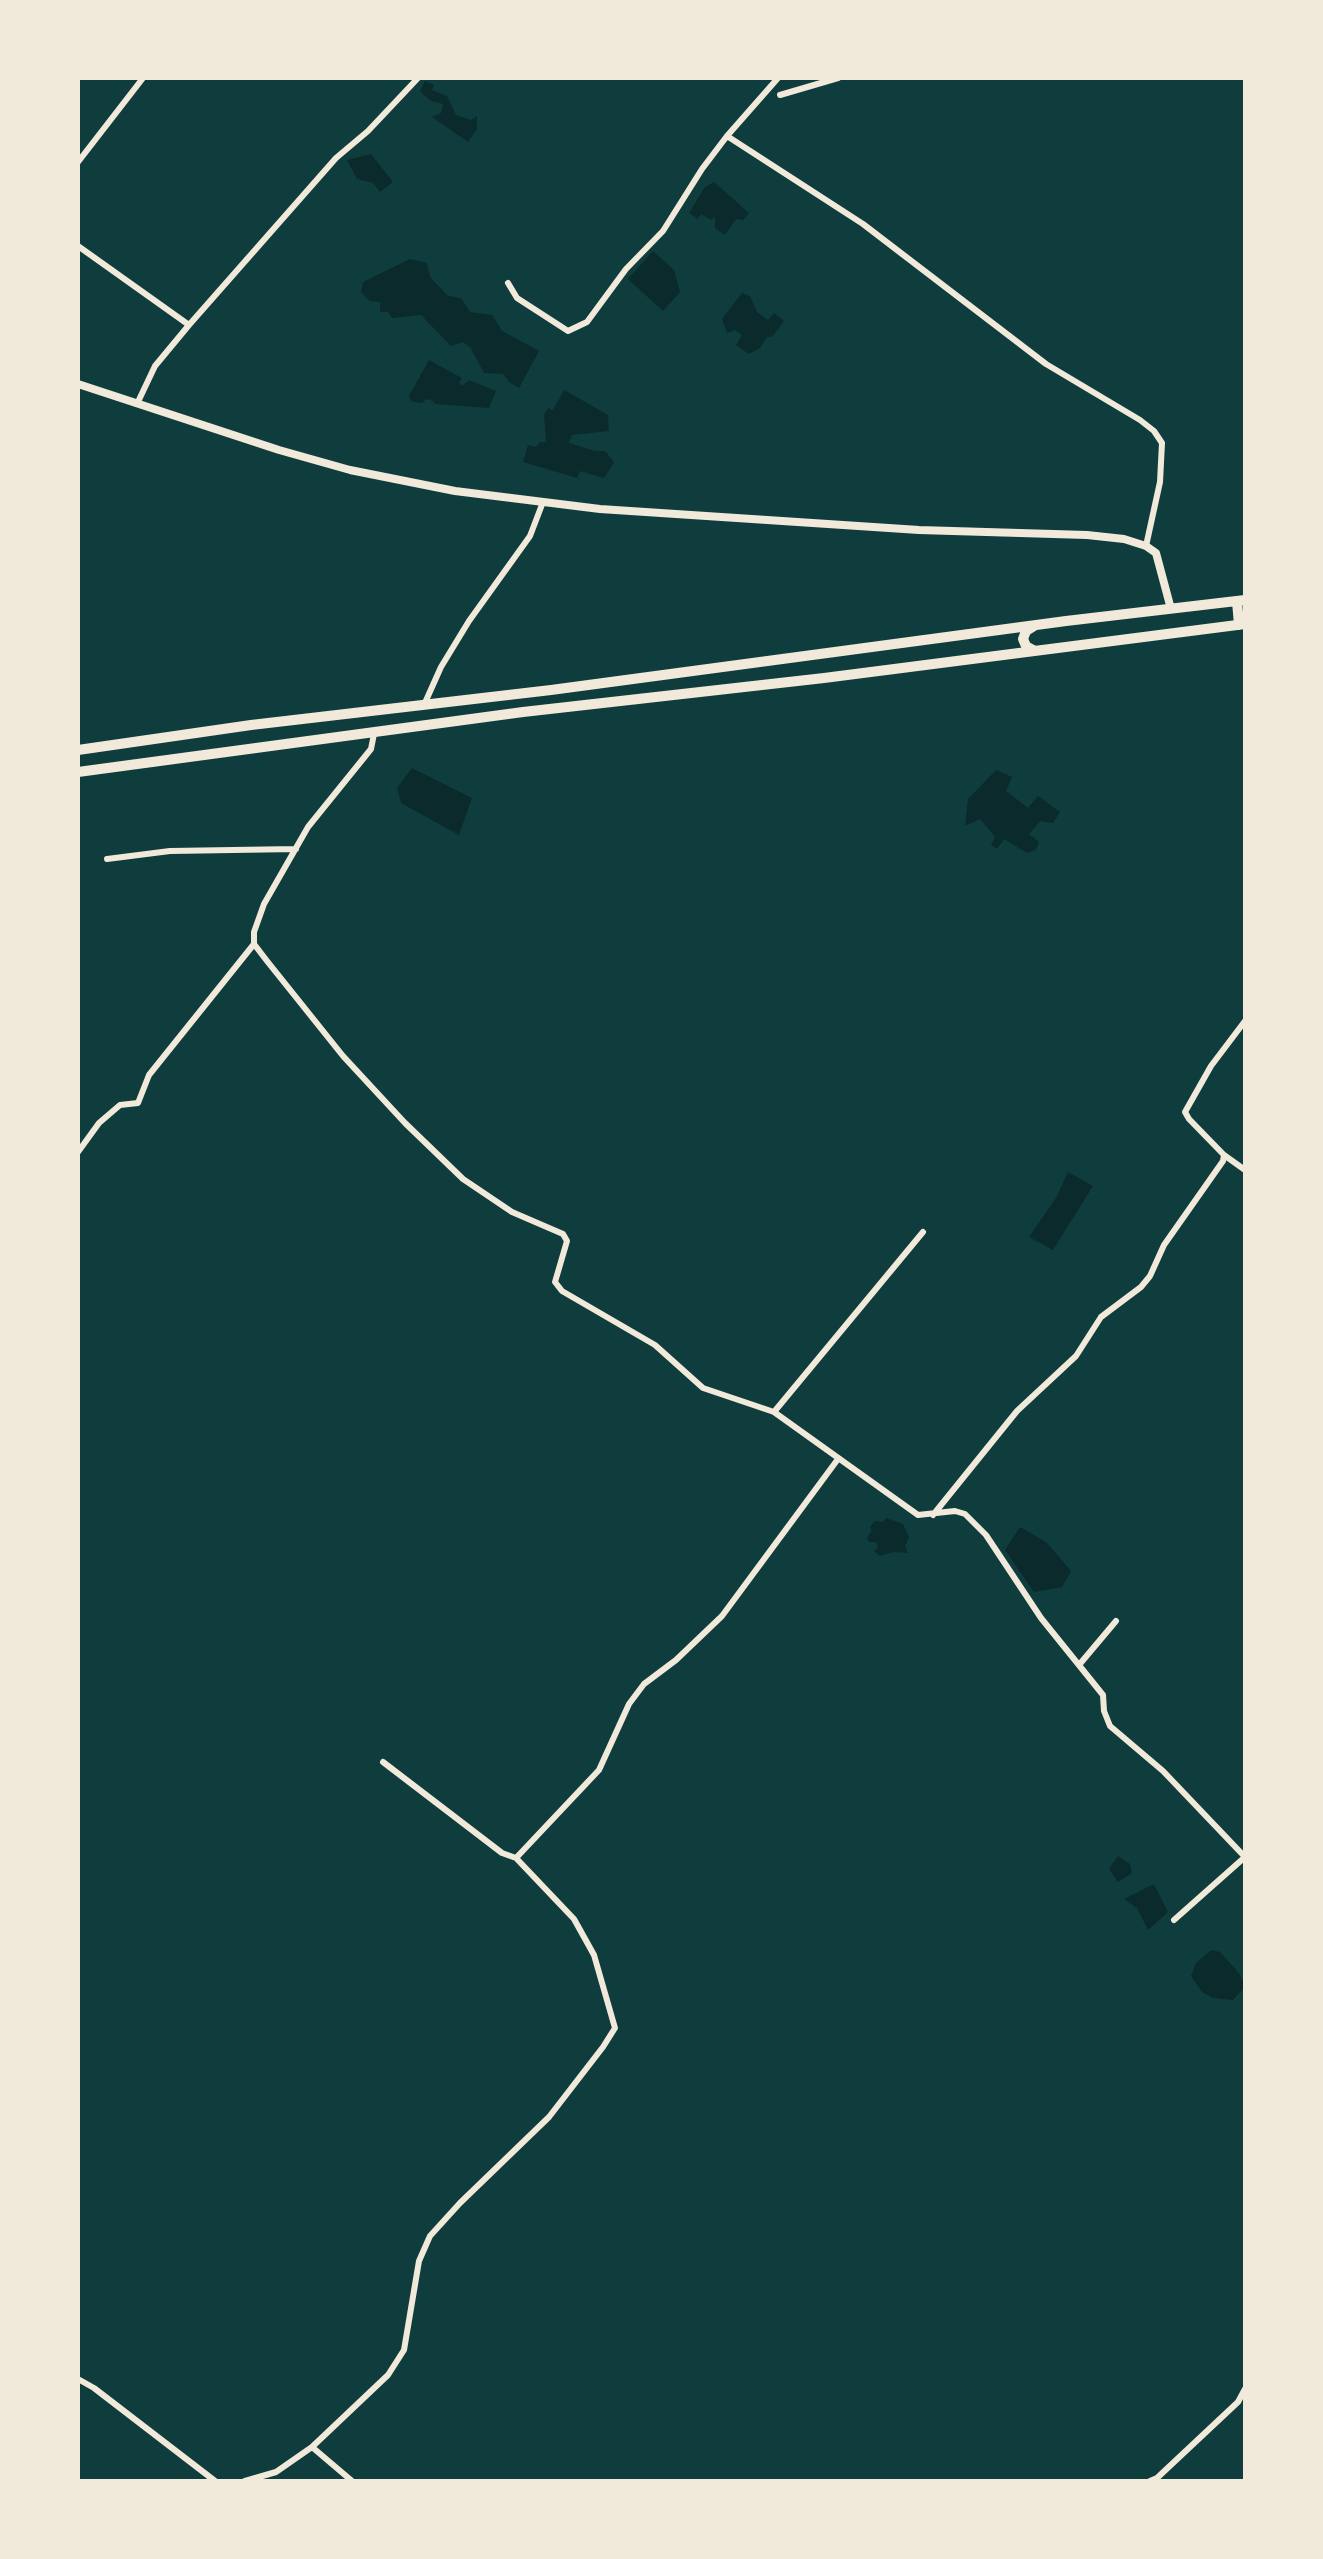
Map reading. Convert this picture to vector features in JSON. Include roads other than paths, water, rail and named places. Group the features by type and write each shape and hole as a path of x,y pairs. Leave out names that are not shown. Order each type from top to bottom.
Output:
{"highway":[{"path":"78,750 251,725 1241,601 1242,625 809,680 523,712 78,772"},
{"path":"1035,626 1028,628 1023,639 1029,649 1036,651"},
{"path":"994,631 1006,641 998,655"}],"main road":[{"path":"78,384 279,450 350,470 455,491 600,509 919,530 1124,539 1146,546 1156,553 1171,609"}],"street":[{"path":"78,162 143,78"},
{"path":"137,404 155,366 189,325 336,158 368,131 418,78"},
{"path":"508,283 517,298 568,331 587,322 626,269 663,231 727,136 778,78"},
{"path":"780,95 838,78"},
{"path":"727,136 863,224 1046,364 1154,431 1162,443 1160,482 1146,546"},
{"path":"78,246 189,325"},
{"path":"424,705 455,644 530,536 543,502"},
{"path":"374,734 371,749 308,827 264,904 254,932 254,944 343,1056 405,1123 463,1179 512,1212 563,1234 567,1241 555,1282 562,1291 655,1345 703,1388 774,1412 918,1515 955,1511 965,1514 986,1535 1041,1618 1103,1695 1104,1711 1110,1726 1163,1771 1245,1857 1174,1920"},
{"path":"107,859 170,851 296,849"},
{"path":"78,1152 99,1123 120,1105 138,1103 149,1075 254,944"},
{"path":"1245,1021 1211,1066 1185,1112 1224,1155 1245,1170"},
{"path":"933,1515 1017,1411 1076,1356 1101,1317 1141,1287 1150,1276 1164,1245 1223,1161 1224,1155"},
{"path":"774,1412 923,1232"},
{"path":"516,1858 599,1770 629,1704 644,1684 676,1660 722,1616 838,1459"},
{"path":"1079,1665 1116,1621"},
{"path":"245,2481 276,2472 312,2447 388,2375 404,2350 419,2261 430,2236 549,2117 615,2028 594,1955 574,1919 516,1858 502,1853 383,1762"},
{"path":"78,2379 215,2481"},
{"path":"1150,2481 1157,2478 1238,2402 1245,2389"},
{"path":"1238,2402 1245,2410"},
{"path":"312,2447 352,2481"}],"water":[{"path":"425,81 434,85 432,90 447,96 456,115 471,120 477,116 477,129 468,142 432,117 441,113 443,104 431,101 420,91"},
{"path":"371,154 393,182 380,192 373,183 357,179 347,160"},
{"path":"714,182 749,213 743,220 736,219 725,235 715,228 715,217 711,220 701,214 698,219 689,213 705,187"},
{"path":"653,251 674,270 680,292 663,311 628,279"},
{"path":"410,259 427,263 430,277 448,296 461,298 470,312 492,315 502,331 539,351 519,388 503,374 484,373 470,347 463,342 451,346 421,315 392,318 388,312 380,312 380,302 370,301 361,292 363,282"},
{"path":"742,293 750,296 757,312 768,320 774,313 784,321 773,336 766,338 760,348 749,354 736,345 742,335 735,330 727,333 722,319"},
{"path":"429,360 462,378 459,383 462,386 469,380 496,391 489,408 435,404 426,399 422,403 411,401 409,396"},
{"path":"564,390 608,415 609,431 572,435 569,443 605,451 614,462 604,478 580,471 577,478 523,462 528,445 536,447 540,442 546,442 544,415 548,408 553,410"},
{"path":"412,768 472,798 459,835 401,803 397,788"},
{"path":"996,770 1012,777 1006,791 1028,808 1038,796 1060,812 1053,823 1040,821 1029,834 1039,842 1036,850 1027,853 1004,839 997,849 991,845 995,837 980,819 965,826 968,799"},
{"path":"1068,1172 1093,1186 1053,1250 1029,1237 1056,1198"},
{"path":"886,1518 903,1524 909,1537 905,1546 908,1553 893,1552 880,1556 874,1551 878,1547 876,1542 869,1542 867,1538 872,1530 870,1527 875,1521 883,1522"},
{"path":"1020,1527 1046,1542 1071,1571 1062,1587 1034,1592 1005,1550"},
{"path":"1118,1856 1130,1864 1132,1873 1118,1882 1109,1869"},
{"path":"1154,1884 1168,1912 1148,1930 1137,1908 1124,1899"},
{"path":"1211,1950 1220,1952 1239,1973 1245,1987 1233,2000 1213,1998 1202,1992 1191,1976 1196,1963"}]}
